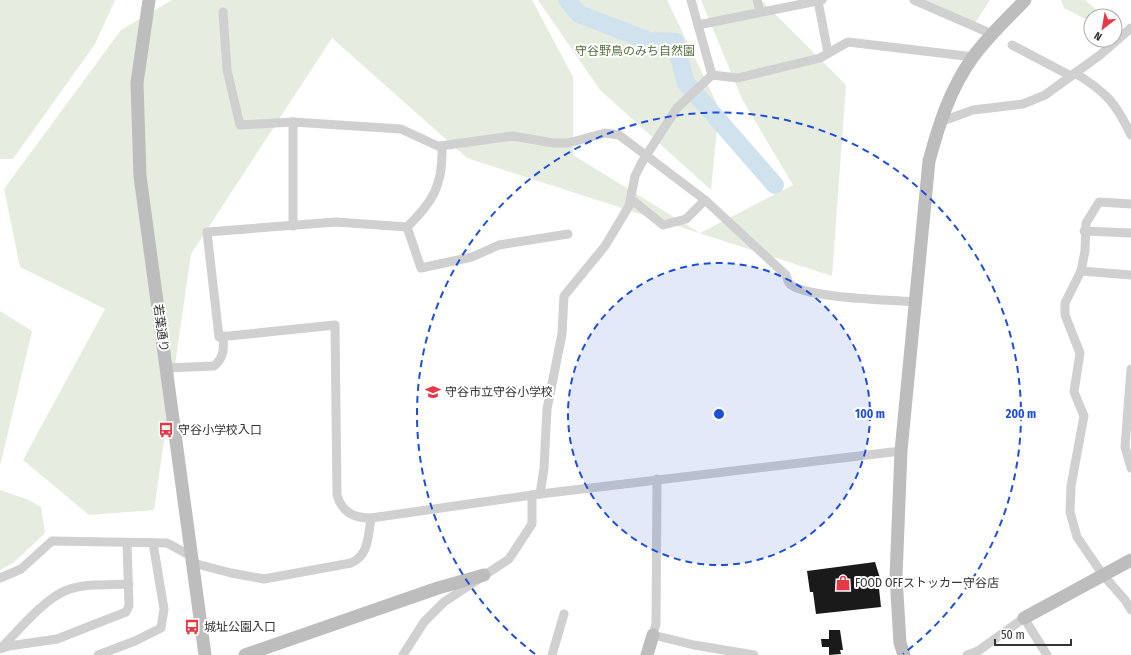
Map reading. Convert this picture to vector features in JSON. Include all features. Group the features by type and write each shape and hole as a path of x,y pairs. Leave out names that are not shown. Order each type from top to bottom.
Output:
{"street":[{"name":"若葉通り","path":"149,0 138,83 138,148 140,176 205,655"},
{"path":"691,0 712,75"},
{"path":"757,0 760,12"},
{"path":"698,24 820,0 828,53"},
{"path":"914,0 992,34"},
{"path":"904,655 900,643 896,577 901,451 929,162 940,122 959,80 974,57 1025,0"},
{"path":"223,12 227,70 240,126 293,122 401,129 440,146 513,136 553,143 568,143 605,133 624,138 705,200 786,275 790,284 804,290 823,294 916,302"},
{"path":"940,122 974,110 1023,104 1037,99 1045,95 1100,55 1131,28"},
{"path":"712,75 738,78 820,58 848,42 974,57"},
{"path":"1012,44 1098,88 1111,100 1130,130"},
{"path":"403,655 424,622 444,602 508,559 532,524 536,494 544,468 547,410 562,334 564,296 605,246 630,206 635,176 646,156 678,108 712,75"},
{"path":"293,122 293,226"},
{"path":"440,146 442,148 442,159 437,190 424,211 407,227 336,222 207,232 219,336 335,326 337,495 340,504 348,514 356,517 371,518 536,494 901,451"},
{"path":"631,199 663,225 686,219 705,200"},
{"path":"1131,204 1099,202 1086,222 1084,231 1085,251 1081,271 1065,303 1065,315 1080,353 1074,392 1084,416 1071,486 1070,512 1077,537 1103,575 1126,600 1131,610"},
{"path":"407,227 421,268 472,257 499,245 568,234"},
{"path":"1084,231 1131,233"},
{"path":"1081,271 1131,275"},
{"path":"167,368 214,366 220,362 224,351 223,336"},
{"path":"1131,369 1125,447 1131,468"},
{"path":"647,655 656,624 657,479"},
{"path":"0,578 21,569 52,541 167,543 193,560 237,574 264,579 351,564 363,554 366,547 371,518"},
{"path":"1,647 57,640 122,615 130,606 127,542"},
{"path":"98,655 161,628 164,609 153,543"},
{"path":"967,655 978,651 1024,618 1131,560"},
{"path":"245,655 438,588 484,575"},
{"path":"1,647 56,595 82,587 128,584"},
{"path":"552,655 564,614"},
{"path":"1024,618 1047,655"},
{"path":"653,635 694,645 754,655"}],"green space":[{"path":"0,0 115,0 95,44 13,159 0,159"},
{"path":"172,0 532,0 573,77 573,155 700,233 793,185 742,99 701,0 761,0 846,85 832,276 467,158 332,38 191,254 154,510 89,515 23,460 105,309 20,267 4,189 121,30"},
{"name":"守谷野鳥のみち自然園","path":"538,0 667,0 719,108 711,190 600,90"},
{"path":"914,0 990,0 973,26"},
{"path":"1061,0 1085,0 1094,8 1083,8 1083,18 1064,8"},
{"path":"0,311 32,331 0,466"},
{"path":"0,490 29,500 41,507 45,533 13,563 0,570"}],"building":[{"path":"875,562 880,578 878,579 881,607 816,614 813,592 810,592 807,571"},
{"path":"829,630 840,630 843,650 840,650 841,654 829,655 829,647 822,647 821,639 829,639"}],"waterway":[{"path":"567,0 579,14 649,41 675,42 686,83 775,185"}],"place":[{"name":"守谷市立守谷小学校","path":"433,392"},
{"name":"守谷小学校入口","path":"166,430"},
{"name":"FOOD OFFストッカー守谷店","path":"843,583"},
{"name":"城址公園入口","path":"192,627"}]}
